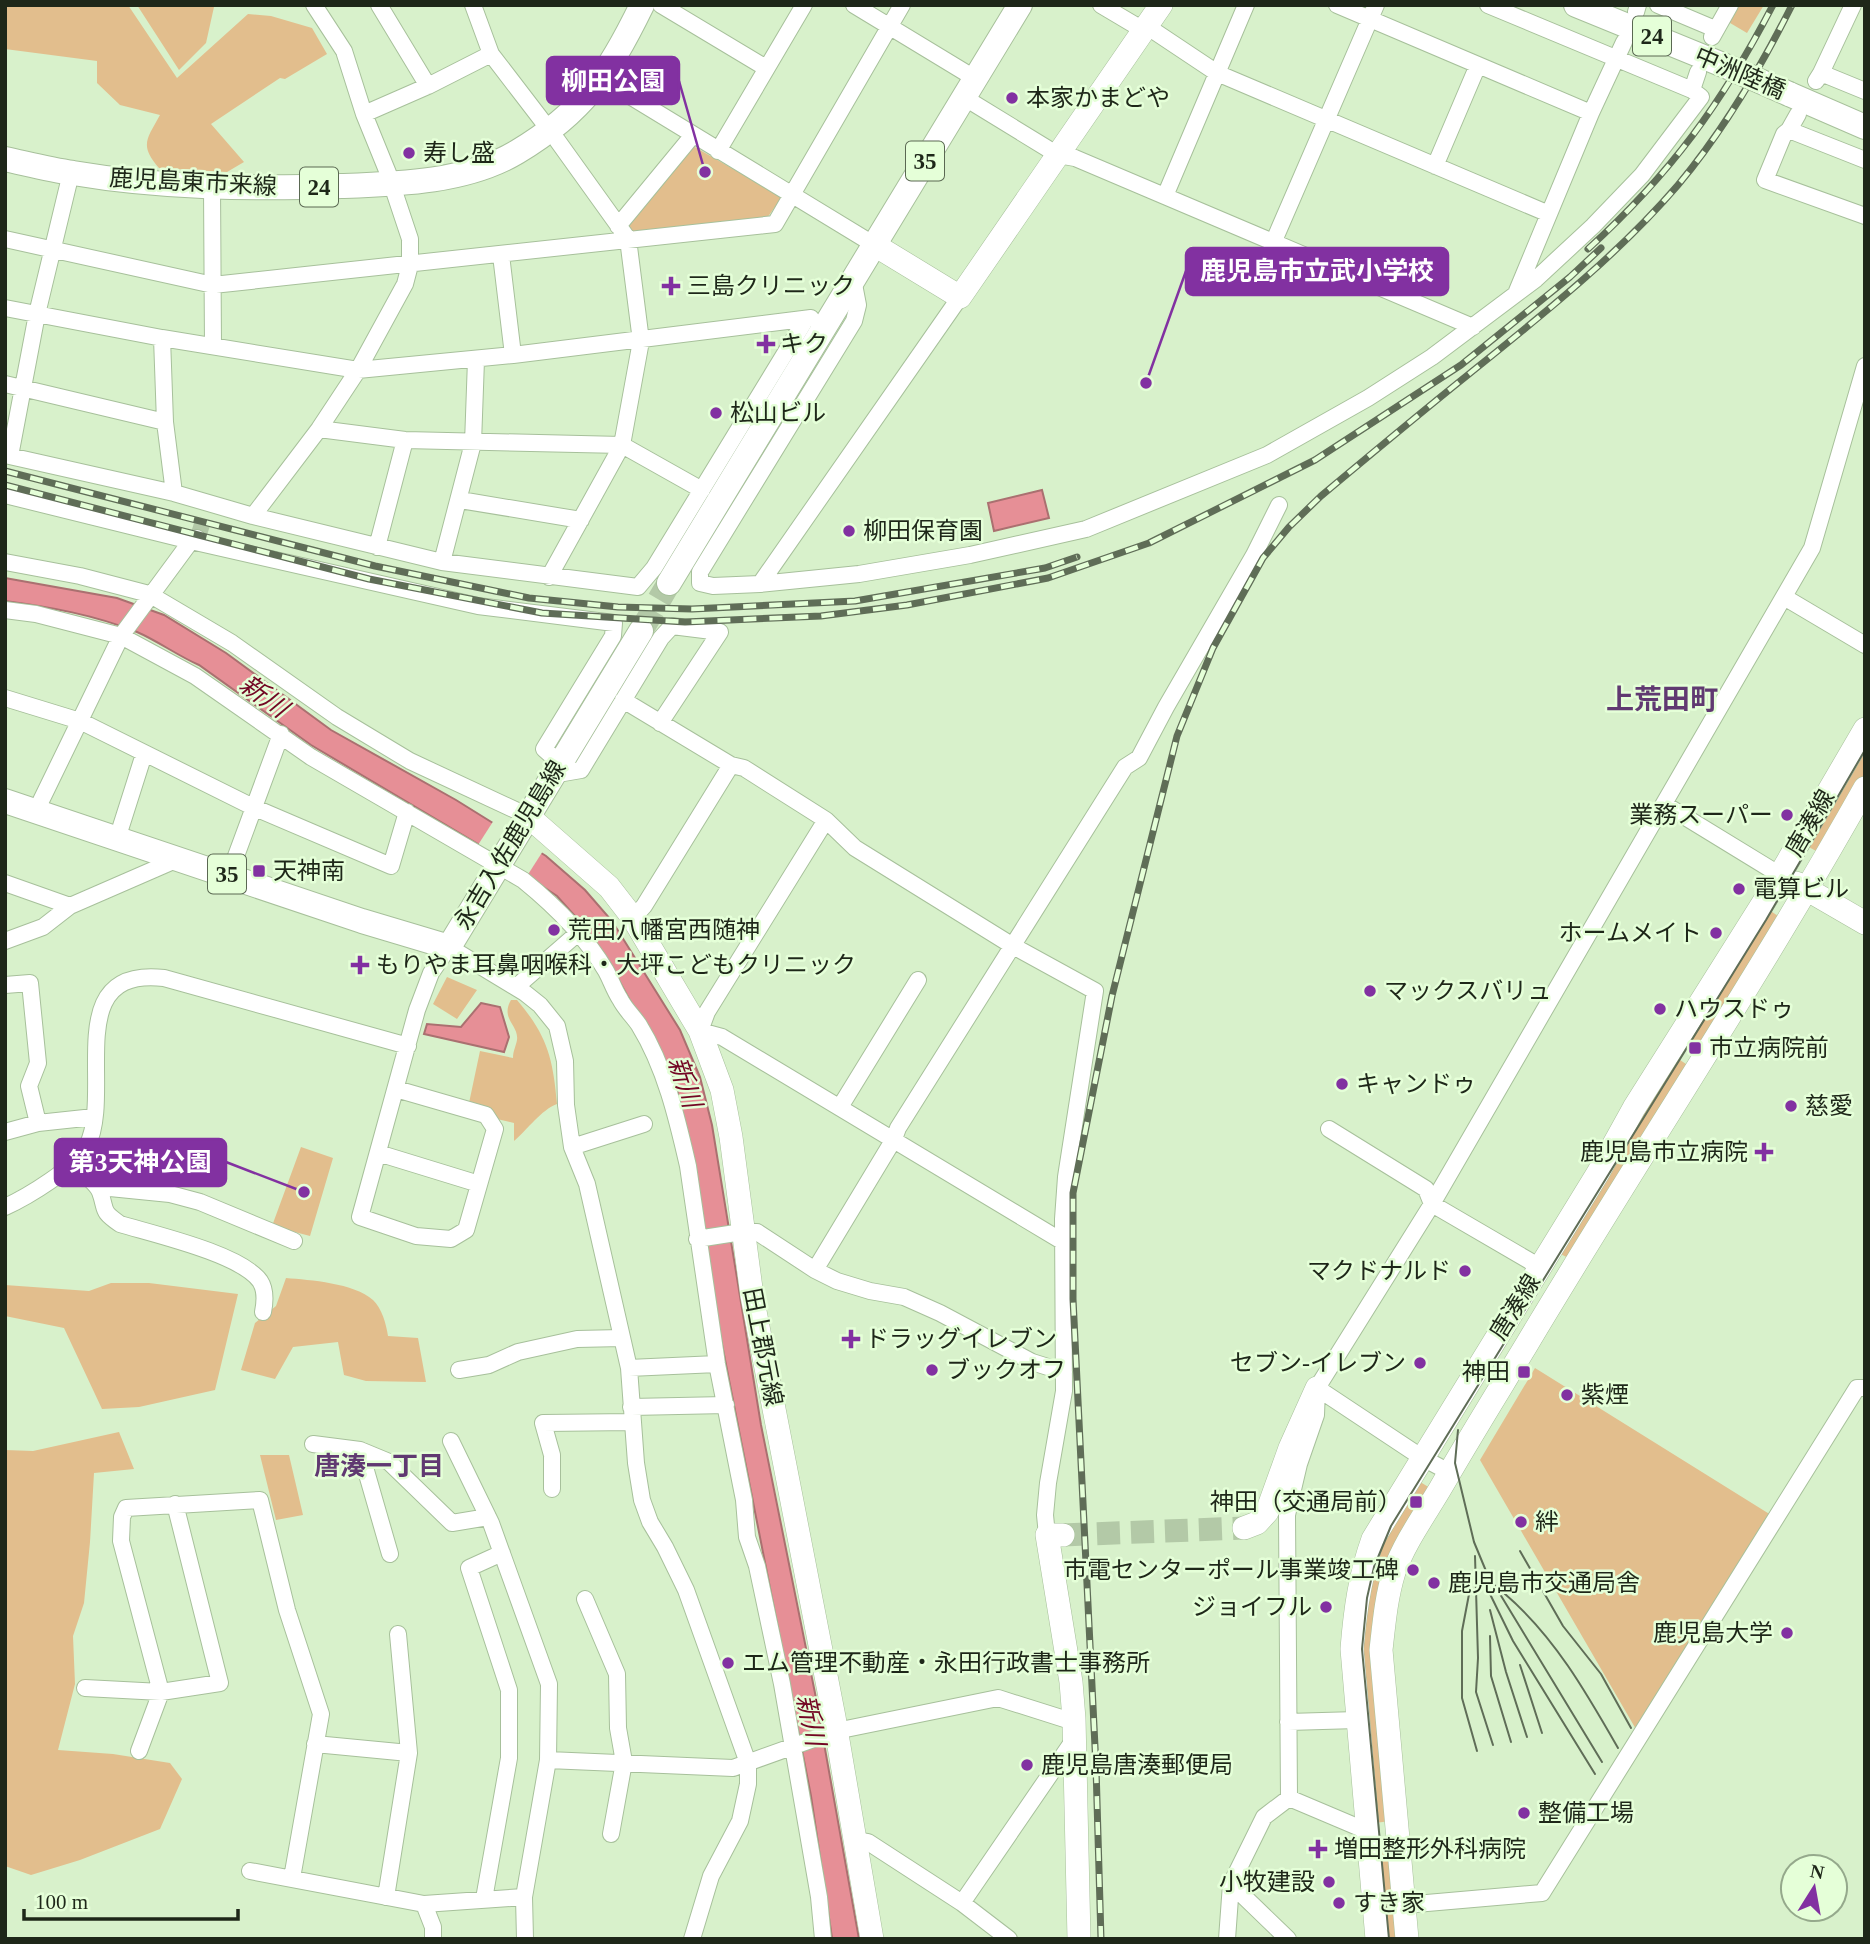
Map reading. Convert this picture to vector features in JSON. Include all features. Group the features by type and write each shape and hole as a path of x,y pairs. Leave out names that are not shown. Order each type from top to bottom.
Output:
{"main road":[{"name":"鹿児島東市来線","path":"5,159 71,173 212,187 391,184 420,182 464,173 515,154 576,108 602,79 642,5"},
{"name":"35","path":"669,583 818,318 853,279 1020,5"},
{"name":"中洲陸橋","path":"1576,5 1728,67 1793,104 1865,127"},
{"name":"永吉入佐鹿児島線","path":"5,801 362,921 449,947 641,631"}],"street":[{"path":"253,516 319,429 358,370 405,284 410,265 410,239 363,114 344,51 314,5"},
{"path":"379,5 428,86"},
{"path":"473,5 491,54 550,130 628,239 641,341 622,445 549,577"},
{"path":"661,5 766,68"},
{"path":"718,151 804,5"},
{"path":"854,5 889,27 1058,155 1075,158 1165,195 1474,327"},
{"path":"5,239 213,285 775,224 902,5"},
{"path":"1101,5 1133,24 1154,31 1217,73 1549,214"},
{"path":"760,584 1161,5"},
{"path":"1165,195 1246,5"},
{"path":"1337,5 1373,12 1478,65 1591,113"},
{"path":"853,279 858,304 854,321 700,572 701,583 713,586 760,584 859,574 970,555 1086,529 1267,456 1368,398 1474,327 1517,291 1536,279 1593,226 1642,175 1701,97 1692,90 1488,5"},
{"path":"1658,5 1714,33 1730,5"},
{"path":"1853,5 1819,77 1865,91"},
{"path":"1257,280 1373,12"},
{"path":"1517,291 1591,113 1624,42"},
{"path":"363,114 428,86 491,54"},
{"path":"1435,166 1478,65"},
{"path":"1692,90 1699,72"},
{"path":"602,79 960,297"},
{"path":"1793,104 1789,130 1784,134 1765,180 1865,216"},
{"path":"1789,130 1865,160"},
{"path":"618,226 693,135"},
{"path":"71,173 37,314 8,456 174,493 207,509 253,516 442,562 638,587 654,568 702,489 818,318"},
{"path":"212,187 213,346"},
{"path":"501,255 513,355"},
{"path":"5,308 162,338 358,370 641,341 818,318"},
{"path":"162,338 165,422 174,493"},
{"path":"442,562 473,443 476,359"},
{"path":"1244,1528 1257,1523 1267,1512 1290,1448 1317,1388 1432,1204 1812,548 1865,366"},
{"path":"5,384 165,422"},
{"path":"319,429 405,440 622,445 702,489"},
{"path":"377,547 405,440"},
{"path":"5,495 478,606 614,623 613,636 544,749 556,769 581,769 661,638 673,626 720,632 660,723"},
{"path":"460,500 581,520"},
{"path":"815,1270 898,1128 1125,767 1139,758 1254,555 1279,505"},
{"path":"36,811 121,636 149,594 194,539"},
{"path":"5,562 80,576 149,594 232,643 337,718 410,761 528,816"},
{"path":"1784,597 1865,645"},
{"path":"5,610 36,614 121,636 195,676 311,757 523,880 553,904 607,972 620,1000 639,1025 664,1080 678,1121 688,1166 718,1364 744,1500 743,1515 760,1578 792,1746 820,1896 823,1939"},
{"path":"5,698 80,721 253,807 391,866 407,812"},
{"path":"623,700 731,765 744,768 825,820 855,848 1013,946 1095,992 1066,1177 1063,1219 1064,1391 1045,1515 1055,1535 1071,1682 1079,1939"},
{"name":"唐湊線","path":"1377,1939 1352,1649 1362,1570 1373,1539 1421,1457 1540,1268 1634,1108 1780,875 1865,730"},
{"path":"229,875 281,734"},
{"path":"117,838 144,754"},
{"path":"633,918 644,906 731,765"},
{"name":"唐湊線","path":"1407,1939 1381,1650 1385,1606 1394,1573 1404,1548 1449,1472 1564,1281 1713,1045 1865,788"},
{"path":"1664,804 1865,923"},
{"name":"田上郡元線","path":"528,816 578,857 609,887 633,918 700,1031 722,1090 731,1137 752,1296 833,1732 857,1840 872,1939"},
{"path":"825,820 707,1012 700,1031 722,1037 1065,1243"},
{"path":"5,941 43,927 70,906 178,859"},
{"path":"5,883 70,906"},
{"path":"516,987 578,933"},
{"path":"396,1089 486,1115 495,1129 466,1230 452,1238 416,1236 360,1217 417,1010 431,973 449,947 516,987 540,1005 557,1026 565,1061 566,1105 572,1146 587,1185 629,1368 642,1500 650,1522 686,1590 748,1763 748,1784 740,1821 711,1876 692,1939"},
{"path":"5,1207 42,1187 72,1164 86,1149 94,1117 99,1013 112,990 127,980 144,975 164,978 408,1046"},
{"path":"840,1107 918,980"},
{"path":"5,985 30,983 38,1063 29,1086 38,1123"},
{"path":"5,1132 38,1123 94,1117"},
{"path":"572,1146 644,1124"},
{"path":"1329,1129 1426,1189 1432,1204 1540,1268"},
{"path":"378,1153 479,1184"},
{"path":"72,1164 99,1190 107,1215 120,1224 213,1252 251,1271 261,1283 265,1298 263,1312"},
{"path":"99,1190 110,1188 170,1195 200,1202 293,1241"},
{"path":"697,1239 757,1232 815,1270 837,1281 904,1297 940,1312 1014,1354 1064,1373"},
{"path":"459,1370 489,1365 518,1352 577,1339 622,1339"},
{"path":"629,1368 718,1364"},
{"path":"1317,1388 1421,1457 1449,1472"},
{"path":"1289,1798 1287,1515 1299,1464 1316,1415 1317,1388"},
{"path":"1404,1905 1542,1893 1857,1388 1865,1388"},
{"path":"552,1489 552,1455 543,1423 726,1405"},
{"path":"452,1441 488,1517 549,1684 548,1760 524,1897 525,1939"},
{"path":"313,1444 360,1450 389,1462 452,1523 488,1517"},
{"path":"360,1450 390,1554"},
{"path":"139,1751 162,1692 121,1541 122,1517 126,1508 260,1500 287,1610 321,1714 292,1878"},
{"path":"85,1688 162,1692 220,1683 175,1504"},
{"path":"484,1899 509,1758 509,1690 469,1568 502,1553"},
{"path":"585,1599 617,1674 618,1728 624,1762 611,1835"},
{"path":"386,1897 409,1753 398,1634"},
{"path":"548,1760 733,1768 833,1732 998,1698 1074,1730"},
{"path":"1288,1722 1357,1720"},
{"path":"962,1903 1074,1730"},
{"path":"315,1744 409,1753"},
{"path":"1289,1798 1367,1831"},
{"path":"1227,1939 1231,1884 1264,1817 1289,1798"},
{"path":"857,1840 868,1842 962,1903 1009,1939"},
{"path":"250,1871 424,1903 524,1897"},
{"path":"1231,1884 1284,1936"},
{"path":"424,1903 433,1927 433,1939"}],"shaded area":[{"path":"5,5 128,5 177,78 248,14 271,16 312,28 327,54 285,79 280,78 211,124 244,162 227,172 159,168 149,153 147,142 160,115 120,105 97,83 97,61 5,49"},
{"path":"137,5 212,5 214,7 206,43 179,70"},
{"path":"1734,5 1764,5 1747,33 1725,20"},
{"path":"693,146 782,197 767,218 634,234 626,226"},
{"path":"1865,744 1865,774 1818,852 1805,845"},
{"path":"1769,910 1781,918 1698,1054 1685,1047"},
{"path":"447,977 477,990 457,1019 433,1004"},
{"path":"511,1000 517,1000 542,1036 553,1073 557,1104 540,1115 514,1141 514,1123 497,1119 491,1109 469,1103 480,1051 513,1058 517,1035 508,1012"},
{"path":"1677,1058 1689,1066 1570,1259 1557,1252"},
{"path":"301,1147 333,1158 310,1236 272,1226"},
{"path":"286,1278 319,1281 365,1294 379,1308 388,1336 418,1338 426,1382 366,1381 344,1375 338,1342 293,1347 275,1379 241,1370 255,1323 276,1306"},
{"path":"111,1283 149,1283 238,1294 215,1390 139,1407 102,1409 64,1328 5,1316 5,1285 89,1291"},
{"path":"1535,1368 1771,1515 1637,1731 1480,1460"},
{"path":"119,1432 134,1469 94,1473 84,1603 73,1636 75,1684 58,1750 113,1754 170,1763 182,1779 160,1829 80,1860 31,1875 5,1866 5,1450 33,1451"},
{"path":"260,1455 289,1455 303,1515 276,1520"},
{"path":"1417,1480 1430,1488 1385,1569 1390,1821 1375,1823 1360,1650 1371,1564"},
{"path":"1391,1846 1400,1939 1385,1939 1376,1847"}],"water":[{"path":"1042,490 1049,518 994,531 988,503"},
{"name":"新川","path":"5,578 117,598 164,615 226,653 331,730 456,800 546,856 585,890 612,921 680,1030 700,1077 712,1125 761,1425 815,1693 859,1939 832,1938 811,1796 717,1319 693,1163 676,1084 611,966 584,926 557,896 478,844 311,745 199,665 121,626 72,612 5,601"},
{"path":"481,1003 500,1007 509,1037 504,1052 424,1034 427,1024 461,1027"}],"pier":[{"path":"494,820 543,851 527,876 478,845"}],"tunnel":[{"path":"198,537 205,515"},
{"path":"641,631 669,583"},
{"path":"1063,1535 1244,1528"}],"tram line":[{"path":"1389,1939 1362,1649 1367,1598 1374,1567 1391,1526 1766,920 1865,750"},
{"path":"1458,1430 1455,1463 1474,1542 1486,1571 1602,1762"},
{"path":"1520,1551 1563,1626 1601,1674 1631,1728"},
{"path":"1475,1556 1478,1658 1476,1692 1493,1745"},
{"path":"1470,1589 1462,1631 1462,1698 1477,1751"},
{"path":"1488,1590 1513,1641 1595,1774"},
{"path":"1505,1594 1523,1610 1554,1646 1618,1748"},
{"path":"1490,1610 1527,1737"},
{"path":"1490,1636 1491,1676 1511,1742"},
{"path":"1520,1665 1542,1733"}],"railway":[{"path":"1588,249 1645,193 1692,136 1734,75 1773,5"},
{"path":"1101,1939 1096,1767 1073,1299 1073,1193 1112,996 1177,736 1213,648 1263,558 1289,527 1321,496 1524,330 1630,236 1678,185 1726,121 1792,5"},
{"path":"5,485 369,579 542,613 685,622 821,616 907,605 1048,578 1149,543 1315,460 1461,365 1570,277 1601,248"},
{"path":"5,471 375,566 529,598 618,607 692,609 855,601 1045,568 1077,557"}],"place":[{"name":"本家かまどや","path":"1012,98"},
{"name":"寿し盛","path":"409,153"},
{"name":"柳田公園","path":"705,172"},
{"name":"三島クリニック","path":"671,286"},
{"name":"キク","path":"766,344"},
{"name":"鹿児島市立武小学校","path":"1146,383"},
{"name":"松山ビル","path":"716,413"},
{"name":"柳田保育園","path":"849,531"},
{"name":"業務スーパー","path":"1787,815"},
{"name":"天神南","path":"259,871"},
{"name":"電算ビル","path":"1739,889"},
{"name":"荒田八幡宮西随神","path":"554,930"},
{"name":"ホームメイト","path":"1716,933"},
{"name":"もりやま耳鼻咽喉科・大坪こどもクリニック","path":"360,965"},
{"name":"マックスバリュ","path":"1370,991"},
{"name":"ハウスドゥ","path":"1660,1009"},
{"name":"市立病院前","path":"1695,1048"},
{"name":"キャンドゥ","path":"1342,1084"},
{"name":"慈愛","path":"1791,1106"},
{"name":"鹿児島市立病院","path":"1764,1152"},
{"name":"第3天神公園","path":"304,1192"},
{"name":"マクドナルド","path":"1465,1271"},
{"name":"ドラッグイレブン","path":"851,1339"},
{"name":"セブン-イレブン","path":"1420,1363"},
{"name":"ブックオフ","path":"932,1370"},
{"name":"神田","path":"1524,1372"},
{"name":"紫煙","path":"1567,1395"},
{"name":"神田（交通局前）","path":"1416,1502"},
{"name":"絆","path":"1521,1522"},
{"name":"市電センターポール事業竣工碑","path":"1413,1570"},
{"name":"鹿児島市交通局舎","path":"1434,1583"},
{"name":"ジョイフル","path":"1326,1607"},
{"name":"鹿児島大学","path":"1787,1633"},
{"name":"エム管理不動産・永田行政書士事務所","path":"728,1663"},
{"name":"鹿児島唐湊郵便局","path":"1027,1765"},
{"name":"整備工場","path":"1524,1813"},
{"name":"増田整形外科病院","path":"1318,1849"},
{"name":"小牧建設","path":"1329,1882"},
{"name":"すき家","path":"1339,1903"}],"district":[{"name":"上荒田町","path":"1662,699"},
{"name":"唐湊一丁目","path":"379,1466"}]}
